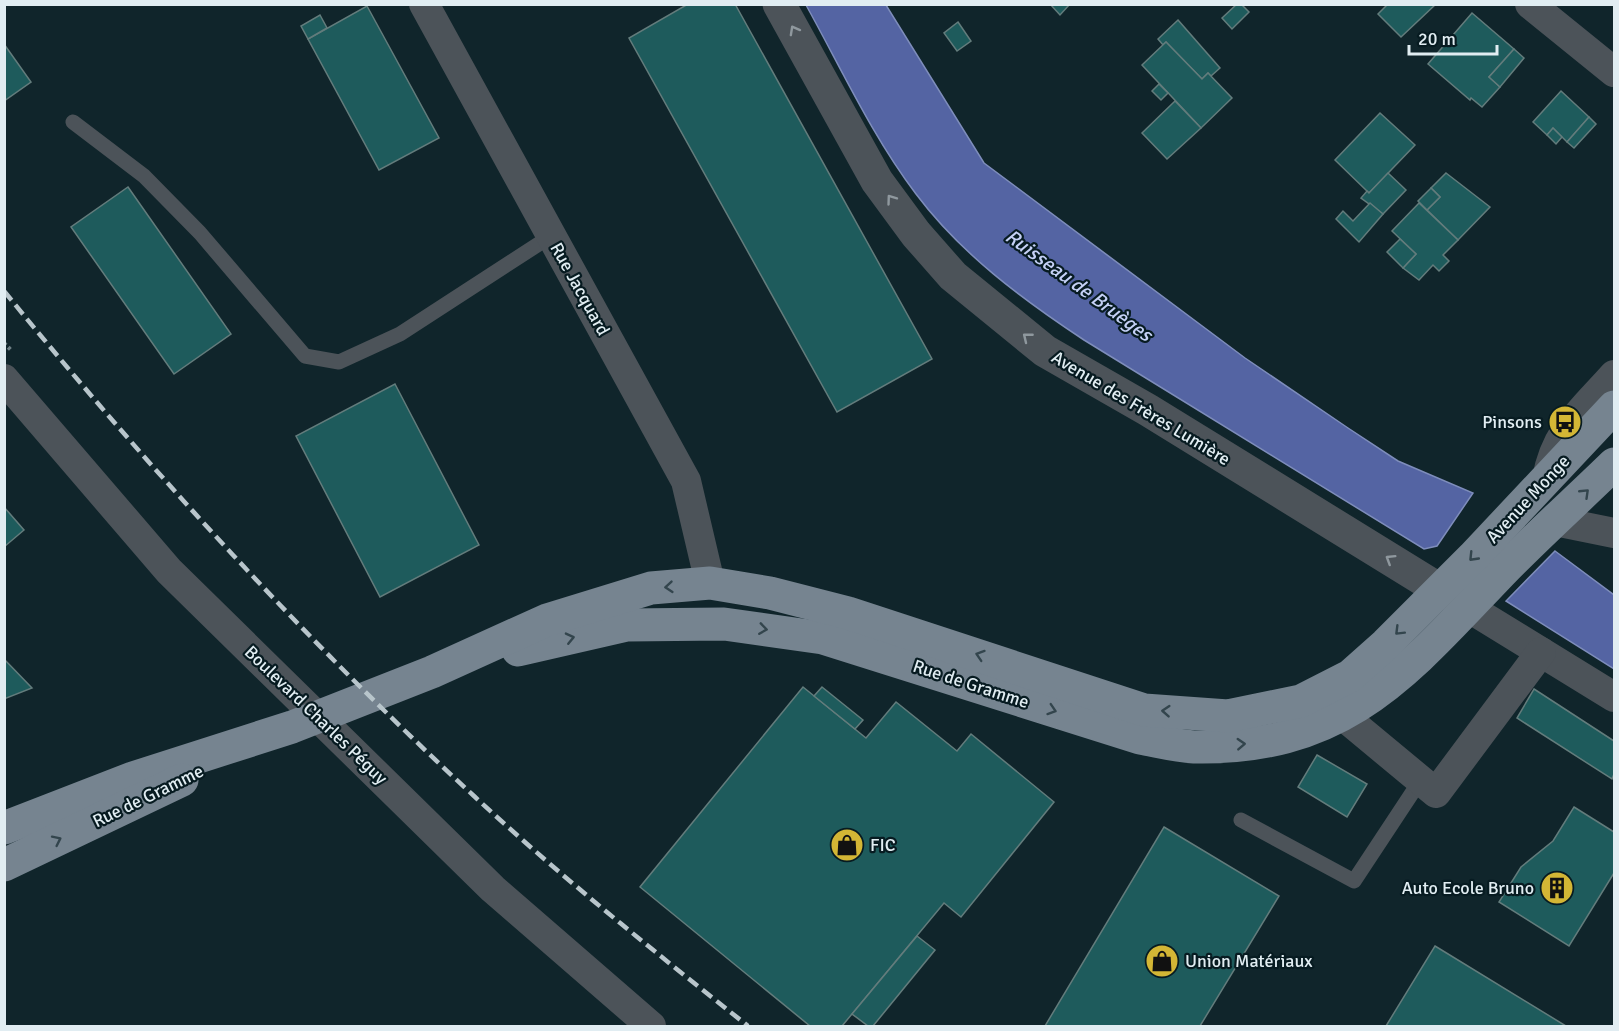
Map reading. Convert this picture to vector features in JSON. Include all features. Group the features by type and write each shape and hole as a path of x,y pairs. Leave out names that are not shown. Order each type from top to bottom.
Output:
{"main road":[{"name":"Avenue Monge","path":"1440,590 1614,407"},
{"name":"Avenue Monge","path":"1469,608 1614,464"},
{"name":"Rue de Gramme","path":"4,828 133,778 292,727 432,672 546,620 651,588 710,583 771,593 848,614 1144,710 1228,716 1301,701 1350,676 1386,645 1440,590"},
{"name":"Rue de Gramme","path":"432,672 627,625 724,624 823,638 1140,738 1193,747 1257,743 1312,730 1363,705 1423,656 1469,608"},
{"name":"Rue de Gramme","path":"4,865 292,727"}],"street":[{"name":"Rue Jacquard","path":"424,4 686,481 710,583"},
{"name":"Avenue des Frères Lumière","path":"779,4 877,181 916,234 953,276 1045,351 1148,410 1614,697"},
{"path":"1530,4 1614,72"},
{"path":"1547,479 1551,454 1567,427 1614,375"},
{"name":"Boulevard Charles Péguy","path":"4,379 169,571 493,889 651,1026"},
{"path":"1556,521 1614,533"},
{"path":"1342,715 1436,793 1541,652"},
{"path":"4,821 133,778"}],"lane":[{"path":"73,122 144,176 200,233 304,356 339,362 400,334 551,236"},
{"path":"1241,820 1354,881 1420,781"}],"water":[{"name":"Ruisseau de Bruèges","path":"806,5 886,5 984,163 1245,358 1348,428 1398,461 1473,493 1437,546 1424,549 1084,340 1015,292 973,256 934,216 900,172 871,125"},
{"path":"1555,551 1614,595 1614,669 1506,601"}],"building":[{"path":"688,4 735,4 932,359 837,412 629,38"},
{"path":"1050,4 1070,4 1060,15"},
{"path":"1237,4 1241,4 1249,12 1232,29 1222,18"},
{"path":"1388,4 1436,4 1401,37 1378,14"},
{"path":"367,6 439,138 379,170 308,39"},
{"path":"1472,13 1514,49 1489,77 1500,87 1482,107 1471,98 1470,100 1428,64"},
{"path":"320,15 327,28 308,39 301,26"},
{"path":"1178,20 1220,68 1211,76 1208,73 1202,79 1166,42 1163,45 1158,39"},
{"path":"958,22 971,41 957,51 944,33"},
{"path":"1166,42 1202,79 1208,73 1232,98 1201,128 1142,65"},
{"path":"4,44 31,82 4,101"},
{"path":"1514,49 1524,58 1500,87 1489,77"},
{"path":"1159,84 1168,93 1161,100 1152,91"},
{"path":"1561,91 1589,117 1567,142 1553,128 1547,135 1533,122"},
{"path":"1175,101 1201,128 1167,159 1142,133"},
{"path":"1380,113 1415,145 1369,193 1335,160"},
{"path":"1589,117 1596,124 1574,148 1567,142"},
{"path":"1553,128 1562,137 1556,144 1547,135"},
{"path":"1388,173 1406,190 1383,214 1361,198"},
{"path":"1446,173 1490,207 1458,240 1427,210 1440,197 1431,188"},
{"path":"128,187 231,334 174,374 71,227"},
{"path":"1431,188 1440,197 1427,210 1418,201"},
{"path":"1370,203 1383,214 1359,242 1336,219 1343,211 1353,221"},
{"path":"1419,203 1458,240 1443,255 1449,261 1439,271 1433,265 1419,280 1403,268 1416,254 1392,231"},
{"path":"1400,239 1416,254 1403,268 1387,252"},
{"path":"395,384 479,545 380,597 296,436"},
{"path":"4,507 24,530 4,547"},
{"path":"4,659 32,688 4,699"},
{"name":"FIC","path":"803,687 866,738 896,702 957,751 971,734 1054,802 961,917 944,903 842,1026 810,1026 640,887"},
{"path":"822,687 863,720 855,729 814,696"},
{"path":"1534,689 1614,741 1612,779 1517,718"},
{"path":"1317,755 1367,784 1347,817 1298,787"},
{"name":"Auto Ecole Bruno","path":"1574,807 1614,832 1614,873 1569,946 1499,902 1521,867 1553,841"},
{"name":"Union Matériaux","path":"1164,827 1279,896 1200,1026 1045,1026"},
{"path":"917,936 935,950 873,1026 868,1026 852,1014"},
{"path":"1435,946 1566,1026 1386,1026"}],"railway":[{"path":"4,291 115,423 230,552 289,615 411,737 540,856 748,1026"}],"place":[{"name":"Pinsons","path":"1565,422"},
{"name":"FIC","path":"847,845"},
{"name":"Auto Ecole Bruno","path":"1557,888"},
{"name":"Union Matériaux","path":"1162,961"}]}
